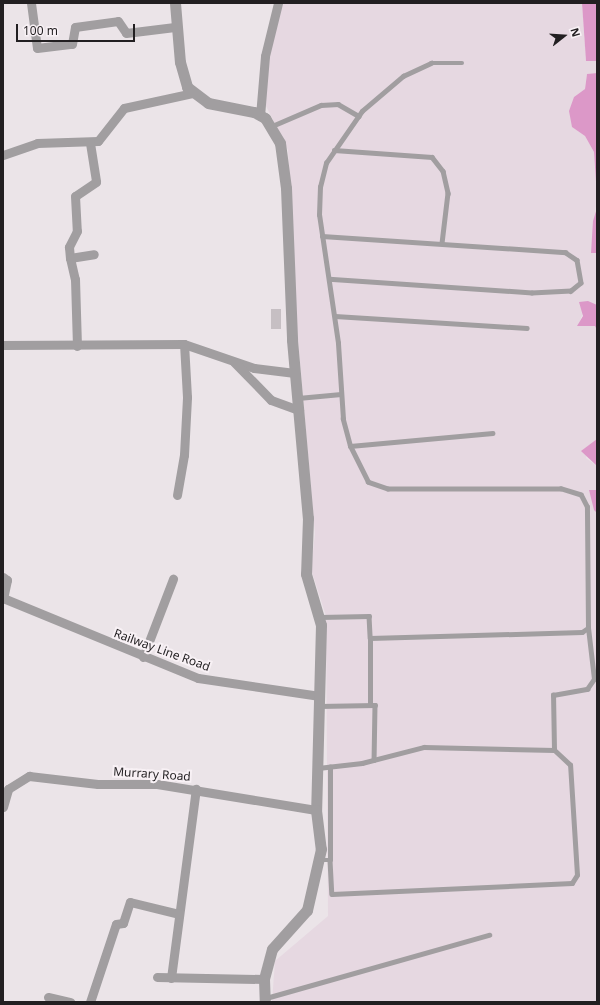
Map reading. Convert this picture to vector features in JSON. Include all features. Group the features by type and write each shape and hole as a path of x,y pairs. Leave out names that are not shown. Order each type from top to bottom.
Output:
{"street":[{"path":"31,3 37,48 72,44 75,27 118,21 126,33 175,27"},
{"path":"175,3 175,27 182,74 193,94 208,103 260,116 272,126 280,143 286,188 295,372 308,518 306,574 320,617 316,810 325,860 307,910 272,949 264,979 264,1000"},
{"path":"260,116 265,56 278,3"},
{"path":"3,155 37,143 90,143 98,141 124,108 193,94"},
{"path":"77,346 75,279 69,248 77,231 75,196 96,182 90,143"},
{"path":"70,258 94,254"},
{"path":"3,345 77,346 184,344 261,370 295,372"},
{"path":"177,496 184,455 187,397 184,344"},
{"path":"230,359 272,400 299,410"},
{"path":"3,577 7,580 3,598"},
{"path":"143,657 173,579"},
{"name":"Railway Line Road","path":"3,598 143,657 203,679 319,701"},
{"name":"Murrary Road","path":"3,807 8,789 29,776 196,789 316,810"},
{"path":"170,978 196,789"},
{"path":"90,1002 116,924 123,922 130,902 179,914"},
{"path":"157,977 264,979"},
{"path":"48,998 70,1002"}],"lane":[{"path":"462,63 431,63 415,68 359,116 334,150 320,187 322,236 335,316 341,394 350,446 368,482 388,489 561,489 581,495 587,506 588,628 594,679 587,689 553,695 554,750"},
{"path":"272,126 321,105 338,104 359,116"},
{"path":"334,150 432,157 443,171 448,193 442,243"},
{"path":"322,236 565,252 576,260 579,287 532,293 329,279"},
{"path":"335,316 528,328"},
{"path":"298,398 341,394"},
{"path":"350,446 492,433"},
{"path":"320,617 369,616 370,705"},
{"path":"370,638 582,632 588,628"},
{"path":"319,701 375,705 374,760"},
{"path":"316,768 374,760 424,746 554,750 570,765 577,876 572,883 332,894 325,860 330,767"},
{"path":"264,1000 489,935"}],"shaded area":[{"path":"284,3 582,3 586,61 597,61 597,73 587,74 585,89 574,97 572,127 585,136 594,152 597,197 591,253 597,253 597,305 583,313 578,326 595,326 597,330 597,439 589,447 586,458 597,466 597,490 589,491 597,513 597,1002 272,1002 275,961 328,916 326,616 311,569 315,534 295,305 288,150 265,104 267,64 274,22"},
{"path":"582,3 597,3 597,61 586,61"},
{"path":"597,73 597,197 594,152 585,136 572,127 569,111 574,97 585,89 587,74"},
{"path":"597,208 597,253 591,253 593,221"},
{"path":"588,301 597,305 597,330 595,326 577,326 583,316 579,302"},
{"path":"597,439 597,466 581,451"},
{"path":"589,490 597,490 597,513 594,510"}],"building":[{"path":"271,309 281,309 281,329 271,329"}]}
